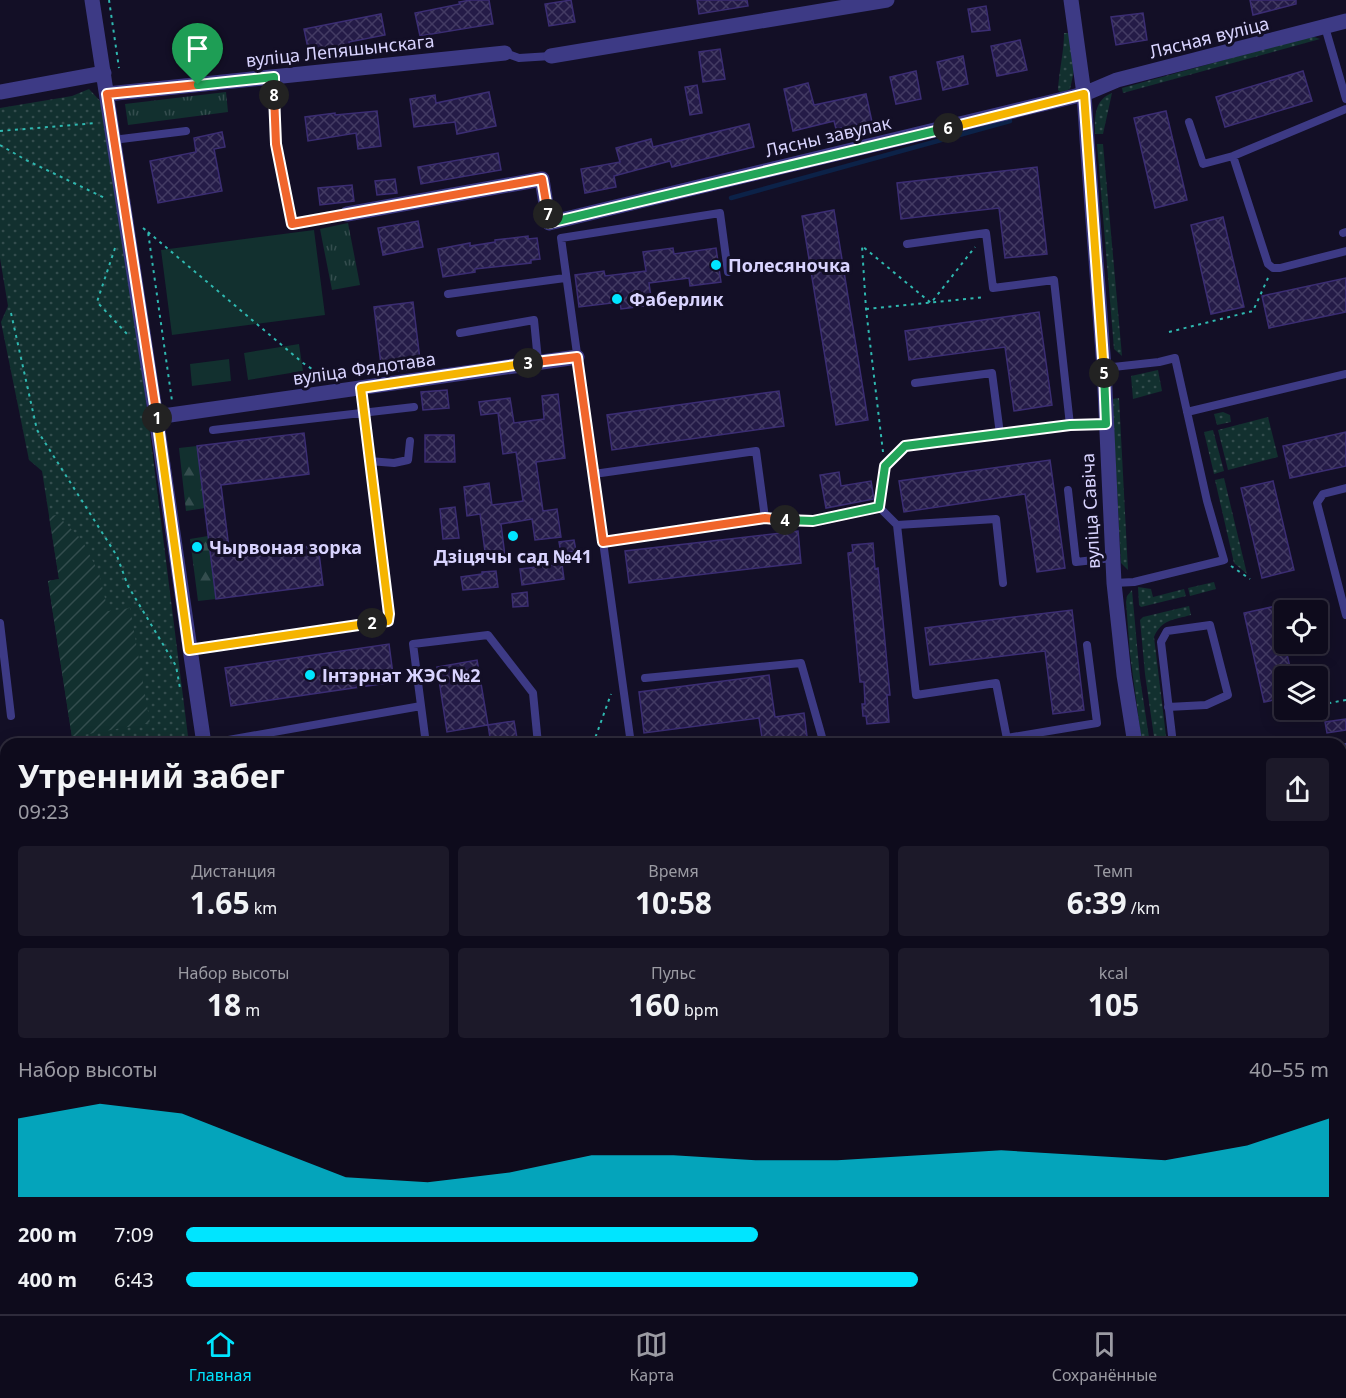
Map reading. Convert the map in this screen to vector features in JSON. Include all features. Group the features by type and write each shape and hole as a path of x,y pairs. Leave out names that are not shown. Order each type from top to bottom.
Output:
{"street":[{"path":"92,0 104,73 115,93 113,140 156,417 183,654 204,738"},
{"path":"551,56 887,0"},
{"name":"вуліца Савіча","path":"1071,0 1084,94 1104,368 1114,583 1124,675 1134,738"},
{"name":"Лясная вуліца","path":"1084,94 1117,80 1346,21"},
{"name":"вуліца Лепяшынскага","path":"115,93 505,53"},
{"path":"0,92 104,73"},
{"name":"Лясны завулак","path":"347,214 542,179 549,223 1084,94"},
{"name":"вуліца Фядотава","path":"156,417 577,357"}],"lane":[{"path":"1325,27 1346,99"},
{"path":"505,53 519,58 551,56"},
{"path":"1189,122 1203,164 1233,156 1346,109"},
{"path":"113,140 186,130"},
{"path":"1233,156 1268,264 1273,268 1280,268 1346,251"},
{"path":"630,738 561,238 720,213 729,272"},
{"path":"907,244 987,233 993,288 1054,280 1070,425"},
{"path":"448,294 566,278"},
{"path":"460,333 534,321 538,361"},
{"path":"1104,368 1175,358 1224,560 1134,582 1114,583"},
{"path":"915,384 992,373 1000,434"},
{"path":"1187,412 1346,374"},
{"path":"183,654 388,621 361,388"},
{"path":"213,430 414,407"},
{"path":"879,507 885,466 905,446 1070,425 1106,424"},
{"path":"369,461 394,463 408,460 410,441"},
{"path":"594,474 756,451 765,518"},
{"path":"1346,488 1323,494 1317,502 1346,615"},
{"path":"1068,490 1076,562 1112,558"},
{"path":"603,542 765,518 813,521 879,507"},
{"path":"879,507 897,525 916,695 996,682 1006,738"},
{"path":"897,525 996,519 1004,583"},
{"path":"0,623 11,716"},
{"path":"1168,707 1206,705 1228,694 1210,625 1167,631 1161,642 1168,707 1172,738"},
{"path":"425,738 413,644 488,635 533,693 537,738"},
{"path":"1022,738 1097,723 1087,645"},
{"path":"645,678 801,663 822,738"},
{"path":"239,738 421,706"}],"path":[{"path":"109,0 115,93"},
{"path":"274,77 276,144 292,224 347,214"},
{"path":"0,131 97,123"},
{"path":"0,145 110,201 303,363 344,390"},
{"path":"148,232 174,414"},
{"path":"931,303 987,233"},
{"path":"117,239 97,302 134,343"},
{"path":"885,466 866,309 862,246 931,303"},
{"path":"1169,332 1253,311 1273,268"},
{"path":"866,309 987,297"},
{"path":"11,313 37,430 117,556 128,586 176,666 180,688"},
{"path":"176,666 183,654"},
{"path":"595,738 621,668"},
{"path":"1328,703 1346,700"}],"green space":[{"path":"1064,33 1069,33 1074,71 1070,89 1061,93 1058,90"},
{"path":"1311,36 1320,39 1123,93 1122,88"},
{"path":"89,89 102,103 134,306 188,738 72,738 48,581 59,579 42,471 29,460 1,322 8,306 0,258 0,108 72,96"},
{"path":"226,92 228,112 128,125 125,104"},
{"path":"1112,93 1103,134 1095,134 1099,105 1106,96"},
{"path":"1097,144 1103,144 1122,356 1114,349"},
{"path":"348,223 360,285 332,290 320,229"},
{"path":"314,230 325,315 172,335 161,250"},
{"path":"299,344 303,371 248,380 244,353"},
{"path":"229,359 231,381 192,386 190,364"},
{"path":"1158,370 1162,391 1133,399 1131,376"},
{"path":"1119,398 1128,570 1121,563 1112,399"},
{"path":"1223,412 1230,415 1231,422 1217,425 1214,414"},
{"path":"1268,417 1278,457 1228,470 1218,430"},
{"path":"1213,430 1224,471 1214,474 1204,432"},
{"path":"197,446 205,508 186,511 179,448"},
{"path":"1224,478 1247,574 1234,563 1215,480"},
{"path":"57,515 82,540 99,573 108,611 130,608 150,723 72,737 48,581 59,579 49,516"},
{"path":"208,536 216,599 198,601 190,539"},
{"path":"1214,582 1216,589 1190,596 1188,588"},
{"path":"1138,587 1151,589 1153,597 1184,589 1186,596 1141,607"},
{"path":"1132,590 1140,678 1149,738 1141,738 1130,654 1127,596"},
{"path":"1189,606 1191,615 1164,623 1154,637 1166,738 1154,738 1140,620 1143,617"}],"building":[{"path":"471,0 489,0 493,24 420,36 415,13"},
{"path":"571,0 575,22 549,26 545,4"},
{"path":"697,0 747,0 748,6 699,14"},
{"path":"1250,0 1296,0 1296,4 1253,15"},
{"path":"986,6 990,30 972,32 968,9"},
{"path":"1143,13 1147,40 1116,45 1111,17"},
{"path":"381,14 385,35 349,42 351,51 310,58 304,29"},
{"path":"1020,40 1027,70 997,76 991,46"},
{"path":"720,49 725,79 703,82 699,52"},
{"path":"963,56 968,84 943,90 937,62"},
{"path":"916,71 921,99 896,104 890,77"},
{"path":"1303,71 1312,101 1225,127 1216,97"},
{"path":"808,83 814,105 866,94 872,122 836,129 834,121 793,131 784,89"},
{"path":"697,85 702,113 690,115 685,87"},
{"path":"489,92 496,126 457,134 455,122 414,127 410,99 435,95 436,103"},
{"path":"377,111 381,146 358,149 356,133 308,141 305,117"},
{"path":"1166,111 1187,200 1155,208 1134,118"},
{"path":"749,124 754,147 672,167 670,161 614,176 616,187 585,193 581,169 620,162 616,148 651,139 653,147"},
{"path":"222,132 225,147 214,149 222,191 158,203 150,161 196,152 194,138"},
{"path":"498,153 501,170 421,184 418,167"},
{"path":"1037,167 1047,254 1005,258 999,208 901,219 897,183"},
{"path":"395,179 397,193 377,195 375,181"},
{"path":"352,185 354,201 320,205 318,188"},
{"path":"834,210 868,420 836,425 802,216"},
{"path":"1223,217 1244,307 1211,314 1191,225"},
{"path":"418,221 423,247 383,255 378,228"},
{"path":"528,236 528,239 537,238 540,259 531,260 531,263 475,269 475,272 443,277 438,249"},
{"path":"673,248 674,254 716,248 721,282 690,286 689,278 649,283 652,305 621,309 620,302 579,307 575,275 604,271 605,276 646,271 643,252"},
{"path":"1346,278 1346,312 1269,328 1262,296"},
{"path":"413,302 421,368 382,373 374,307"},
{"path":"1039,312 1052,405 1014,411 1005,347 909,360 905,331"},
{"path":"447,390 449,408 423,410 421,392"},
{"path":"779,391 784,426 612,450 607,415"},
{"path":"558,394 565,458 536,462 543,511 557,509 561,537 535,540 532,519 501,524 505,556 486,559 480,514 467,516 464,487 489,483 492,505 523,501 516,452 503,454 498,413 481,415 479,402 510,398 514,423 544,419 542,396"},
{"path":"1346,432 1346,466 1290,478 1283,446"},
{"path":"304,433 309,474 221,485 230,556 318,545 323,585 216,599 197,446"},
{"path":"425,435 454,435 455,462 425,462"},
{"path":"1050,460 1065,568 1037,572 1025,494 904,512 899,481"},
{"path":"839,472 841,486 871,481 874,499 826,508 820,475"},
{"path":"1273,481 1294,570 1262,578 1241,488"},
{"path":"455,507 459,538 443,539 440,509"},
{"path":"798,531 801,563 629,583 625,551"},
{"path":"574,540 576,551 561,553 559,542"},
{"path":"873,543 875,569 878,568 890,695 887,695 889,722 867,724 866,716 863,716 864,682 860,682 848,553 853,552 852,545"},
{"path":"562,564 564,579 522,585 520,569"},
{"path":"496,571 498,587 463,590 461,577"},
{"path":"527,592 528,606 513,607 512,594"},
{"path":"1274,606 1274,654 1287,654 1290,666 1274,666 1274,700 1264,702 1244,613"},
{"path":"1072,610 1084,710 1053,714 1045,651 930,665 925,628"},
{"name":"Інтэрнат ЖЭС №2","path":"389,644 394,682 231,706 225,668"},
{"path":"477,660 488,725 447,732 437,667"},
{"path":"769,675 775,717 804,713 807,738 762,738 759,718 644,733 639,692"},
{"path":"1346,719 1346,730 1327,733 1325,722"},
{"path":"514,721 517,738 490,738 488,725"}],"waterway":[{"path":"731,198 1010,121"}],"place":[{"name":"Полесяночка","path":"716,265"},
{"name":"Фаберлик","path":"617,299"},
{"name":"Дзіцячы сад №41","path":"513,536"},
{"name":"Чырвоная зорка","path":"197,547"},
{"name":"Інтэрнат ЖЭС №2","path":"310,675"}],"route":[{"path":"274,77 276,144 292,224 542,179 549,223 1084,94 1106,424 1070,425 905,446 885,466 879,507 813,521 765,518 603,542 577,357 361,388 388,621 189,650 107,94 198,85 274,77"}]}
